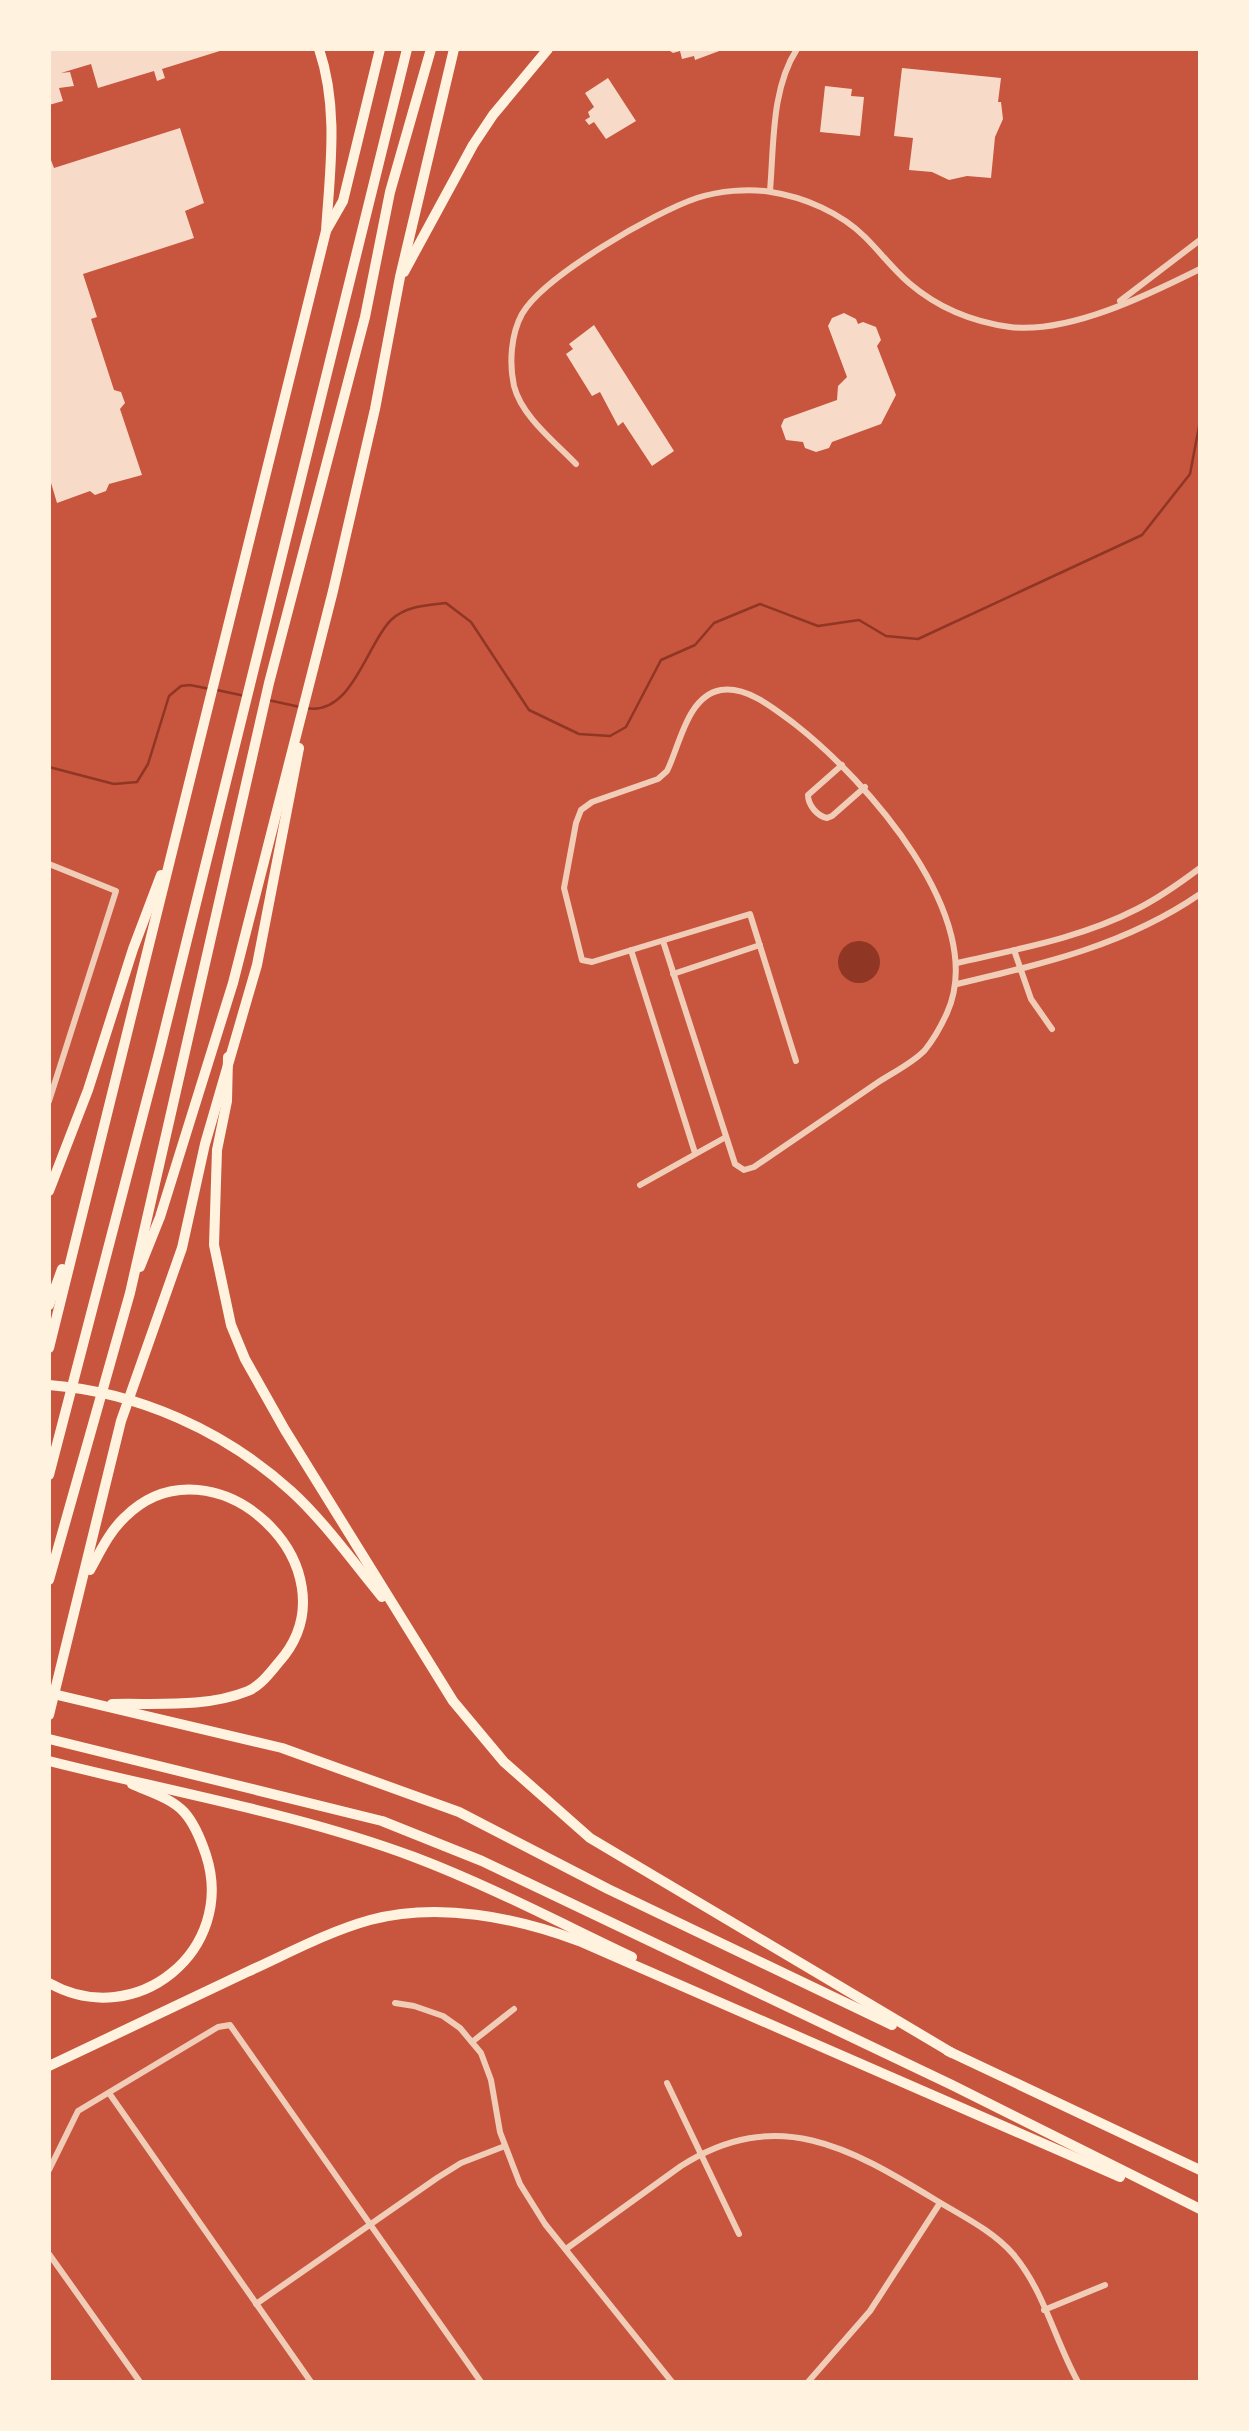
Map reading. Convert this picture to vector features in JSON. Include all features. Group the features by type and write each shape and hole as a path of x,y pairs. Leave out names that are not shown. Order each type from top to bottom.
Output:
{"highway":[{"path":"326,231 343,201 380,49"},
{"path":"49,1475 243,713 407,49"},
{"path":"49,1580 130,1293 269,683 365,317 390,192 430,49"},
{"path":"49,1715 121,1421 182,1248 228,1057 257,965 307,690 375,409 400,277 454,49"},
{"path":"400,277 473,145 527,72 548,49"},
{"path":"49,1348 326,231 332,124 327,75 320,51"},
{"path":"130,1293 160,1217 216,1044 300,728"},
{"path":"49,1191 79,1116 133,949 180,827"},
{"path":"228,1057 227,1101 217,1150 214,1233 221,1289 231,1325 245,1359 285,1430 453,1701 504,1762 590,1838 953,2053"},
{"path":"49,1305 83,1206"},
{"path":"49,1385 119,1396 183,1419 225,1442 291,1491 411,1631"},
{"path":"82,1585 105,1541 125,1516 153,1498 183,1491 222,1494 250,1507 272,1525 289,1548 299,1578 302,1602 298,1626 288,1653 251,1690 193,1703 97,1704"},
{"path":"49,1693 282,1748 459,1812 608,1889 1200,2170"},
{"path":"49,1738 382,1821 482,1861 952,2085 1200,2210"},
{"path":"49,1761 250,1807 413,1857 511,1900 843,2056"},
{"path":"49,1983 78,1995 108,1998 135,1993 158,1982 180,1966 195,1950 208,1923 213,1898 210,1868 200,1837 184,1812 170,1801 120,1778"},
{"path":"49,2066 316,1940 371,1920 416,1914 473,1914 549,1930 1200,2210"}],"street":[{"path":"770,191 778,104 788,66 797,49"},
{"path":"576,464 528,414 514,387 513,347 516,328 523,313 551,282 668,209 711,194 770,191 807,202 836,215 863,235 910,283 930,299 977,320 1009,327 1040,328 1066,324 1200,269"},
{"path":"1113,306 1200,240"},
{"path":"663,941 735,1164 744,1170 754,1167 925,1050 947,1013 957,984 957,963 941,904 897,830 865,788 842,765 779,712 740,691 719,690 698,702 667,771 658,779 592,802 581,810 576,823 564,888 582,960 592,962 750,914 796,1061"},
{"path":"842,765 808,795 809,803 818,814 827,818 832,816 865,788"},
{"path":"49,864 116,891 49,1101"},
{"path":"957,963 1014,950 1124,916 1200,869"},
{"path":"957,984 1020,970 1121,939 1168,916 1200,894"},
{"path":"674,974 760,945"},
{"path":"631,950 695,1153"},
{"path":"1014,950 1031,999 1052,1029"},
{"path":"640,1185 726,1137"},
{"path":"395,2003 443,2016 460,2028 472,2042 488,2069 505,2146 520,2185 533,2207 673,2382"},
{"path":"472,2042 514,2009"},
{"path":"49,2170 78,2111 218,2027 230,2025 481,2382"},
{"path":"667,2083 739,2234"},
{"path":"109,2093 311,2382"},
{"path":"566,2249 681,2166 702,2156 742,2141 769,2137 819,2141 872,2161 1004,2244 1028,2276 1078,2382"},
{"path":"256,2304 445,2173 505,2146"},
{"path":"808,2382 870,2312 940,2203"},
{"path":"49,2254 140,2382"},
{"path":"1044,2309 1105,2285"}],"shaded area":[{"path":"859,941 874,947 880,962 874,977 859,983 844,977 838,962 844,947"}],"building":[{"path":"49,49 223,50 162,69 165,78 157,81 154,71 98,88 91,64 61,73 70,72 74,86 59,88 63,101 49,105"},
{"path":"667,49 722,50 695,60 694,56 682,59 680,51 673,53"},
{"path":"902,68 1001,78 998,102 1001,102 1003,119 995,137 991,178 967,176 949,180 932,172 909,170 913,138 894,136"},
{"path":"608,78 636,121 606,139 594,122 589,125 585,120 590,117 588,112 594,107 585,93"},
{"path":"825,86 852,89 851,96 864,97 860,136 820,132"},
{"path":"180,128 204,203 185,211 194,238 83,274 97,317 91,319 114,390 121,392 125,403 120,409 142,475 109,484 106,491 95,495 90,491 57,503 49,476 49,155 54,168"},
{"path":"844,313 856,319 858,324 863,322 876,327 881,340 877,346 896,395 881,424 832,442 829,448 816,452 805,448 803,442 786,440 781,426 784,419 837,400 838,386 847,377 828,326 832,318"},
{"path":"594,325 674,451 652,466 623,422 618,426 600,392 592,396 566,354 573,349 569,344"}],"waterway":[{"path":"306,708 322,708 347,690 382,631 397,615 417,607 446,603 471,622 529,710 579,734 610,736 626,727 661,660 695,645 714,623 760,604 818,626 859,620 886,636 918,639 1142,535 1190,474 1200,421"},
{"path":"49,767 114,784 137,782 148,764 169,696 181,686 210,689"},
{"path":"217,690 245,696"},
{"path":"268,700 300,707"}]}
